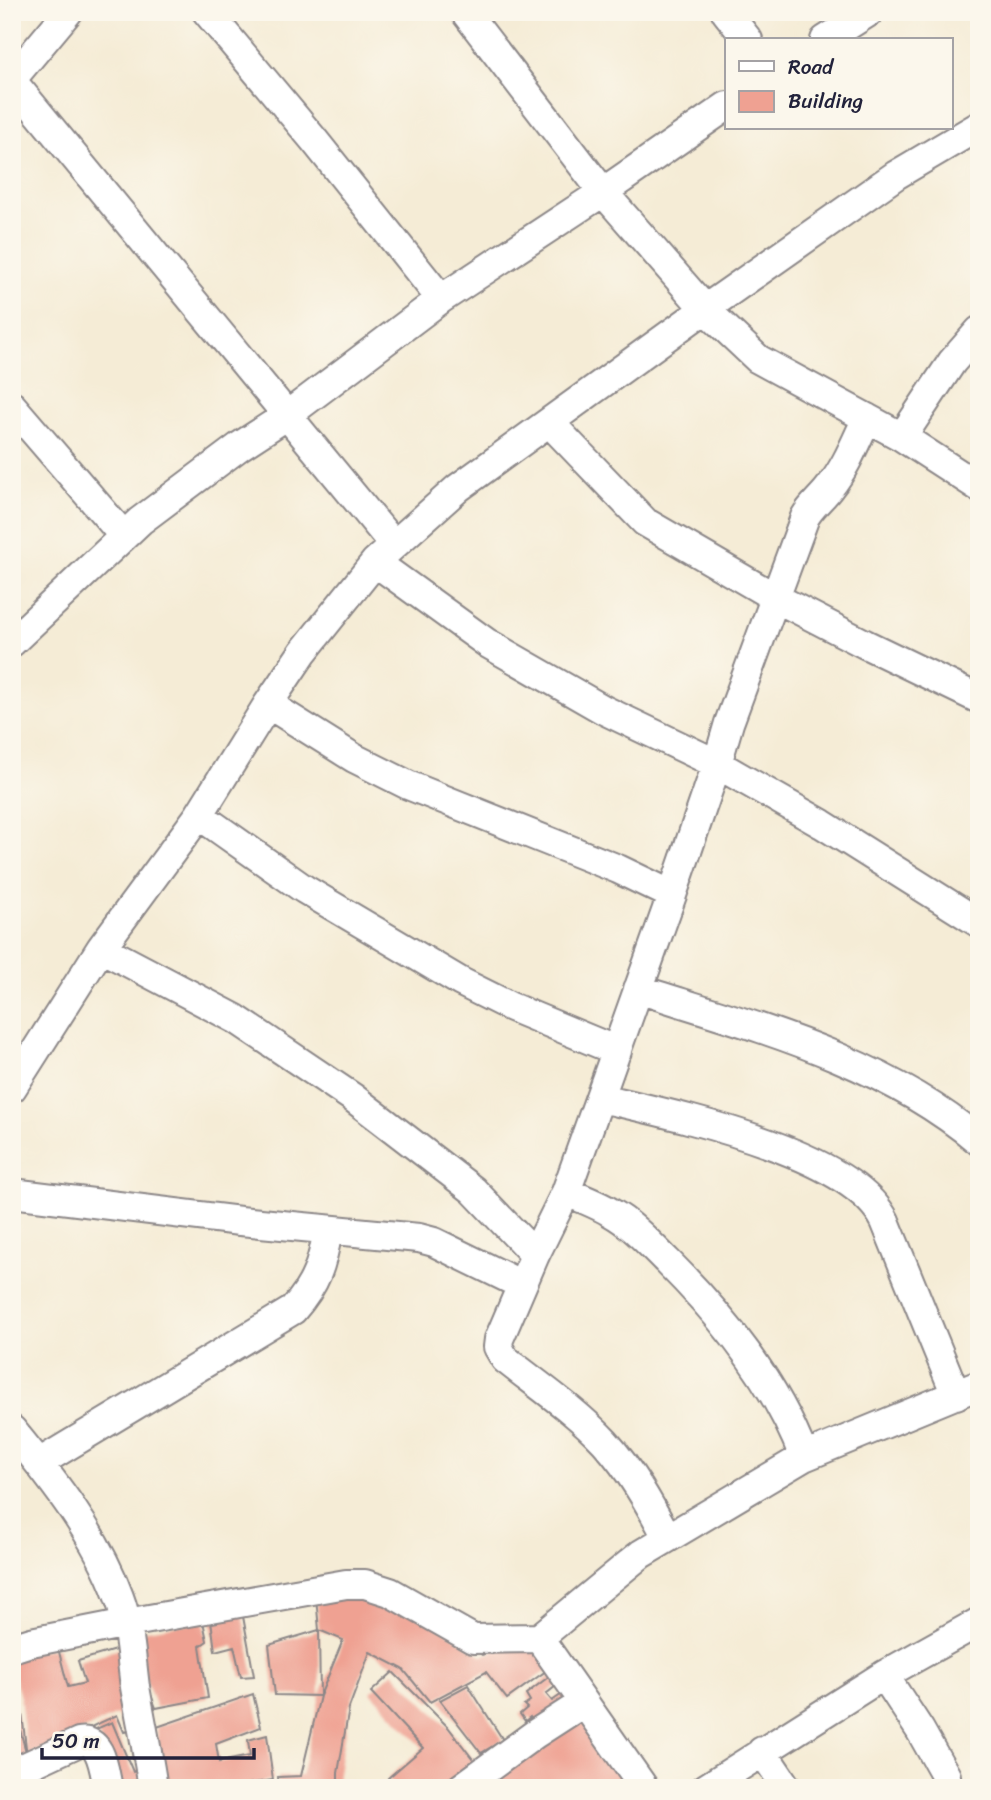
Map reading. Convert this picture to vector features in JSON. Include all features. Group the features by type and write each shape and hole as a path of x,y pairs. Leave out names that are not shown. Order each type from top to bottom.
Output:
{"street":[{"path":"68,12 13,76 286,416 384,553 487,643 629,723 717,764 822,824 979,923"},
{"path":"207,12 441,299"},
{"path":"465,12 603,192 705,309 758,359 902,437 979,487"},
{"path":"726,12 746,38"},
{"path":"828,38 869,12"},
{"path":"12,642 123,535 240,446 286,416 441,299 725,107"},
{"path":"12,1088 101,948 198,815 303,652 384,553 458,488 705,309 896,174 979,126"},
{"path":"902,437 946,370 979,331"},
{"path":"12,406 123,535"},
{"path":"667,1537 641,1488 606,1443 500,1353 499,1339 566,1192 601,1098 729,723 804,517 843,469 867,418"},
{"path":"549,422 646,522 774,597 979,699"},
{"path":"268,704 354,758 408,785 618,869 672,895"},
{"path":"198,815 304,889 461,982 511,1007 617,1051"},
{"path":"101,948 236,1020 352,1097 473,1190 535,1255"},
{"path":"638,989 850,1061 927,1101 979,1141"},
{"path":"12,1648 127,1623 307,1590 365,1584 390,1591 473,1639 539,1638 619,1571 667,1537 804,1457 967,1390 879,1208 868,1196 816,1165 727,1128 601,1098"},
{"path":"566,1192 610,1212 636,1230 723,1320 774,1391 792,1424 804,1457"},
{"path":"12,1193 419,1238 434,1242 522,1285"},
{"path":"39,1463 293,1310 316,1280 328,1230"},
{"path":"12,1430 39,1463 100,1555 120,1598 127,1623 153,1788"},
{"path":"706,1788 884,1675 979,1622"},
{"path":"539,1638 643,1788"},
{"path":"884,1675 947,1776"},
{"path":"461,1788 583,1703"},
{"path":"12,1773 79,1742 90,1741 98,1751 108,1788"},
{"path":"762,1752 787,1788"}],"building":[{"path":"366,1589 439,1627 482,1655 531,1639 550,1668 507,1699 486,1672 430,1702 403,1669 370,1652 349,1708 338,1788 279,1788 278,1777 301,1776 320,1696 343,1640 319,1630 316,1597"},
{"path":"242,1611 254,1676 241,1677 234,1646 215,1651 211,1620"},
{"path":"203,1621 207,1641 200,1646 208,1698 156,1708 144,1676 140,1631"},
{"path":"319,1630 320,1696 275,1695 269,1645"},
{"path":"58,1648 68,1687 85,1683 78,1661 122,1648 139,1729 124,1732 117,1715 27,1756 20,1697 12,1670 12,1654"},
{"path":"393,1672 448,1727 479,1767 449,1788 394,1788 388,1778 423,1748 371,1692"},
{"path":"555,1672 561,1682 546,1694 552,1701 568,1690 575,1702 536,1728 530,1717 525,1721 520,1714 527,1708 524,1705 530,1701 526,1694"},
{"path":"468,1685 503,1740 481,1753 440,1700"},
{"path":"253,1694 261,1727 216,1744 219,1762 250,1756 248,1740 267,1735 273,1780 223,1788 166,1788 159,1761 157,1727"},
{"path":"12,1700 27,1756 12,1762"},
{"path":"582,1714 633,1788 482,1788"},
{"path":"112,1722 133,1772 148,1766 152,1788 118,1788 96,1729"}]}
